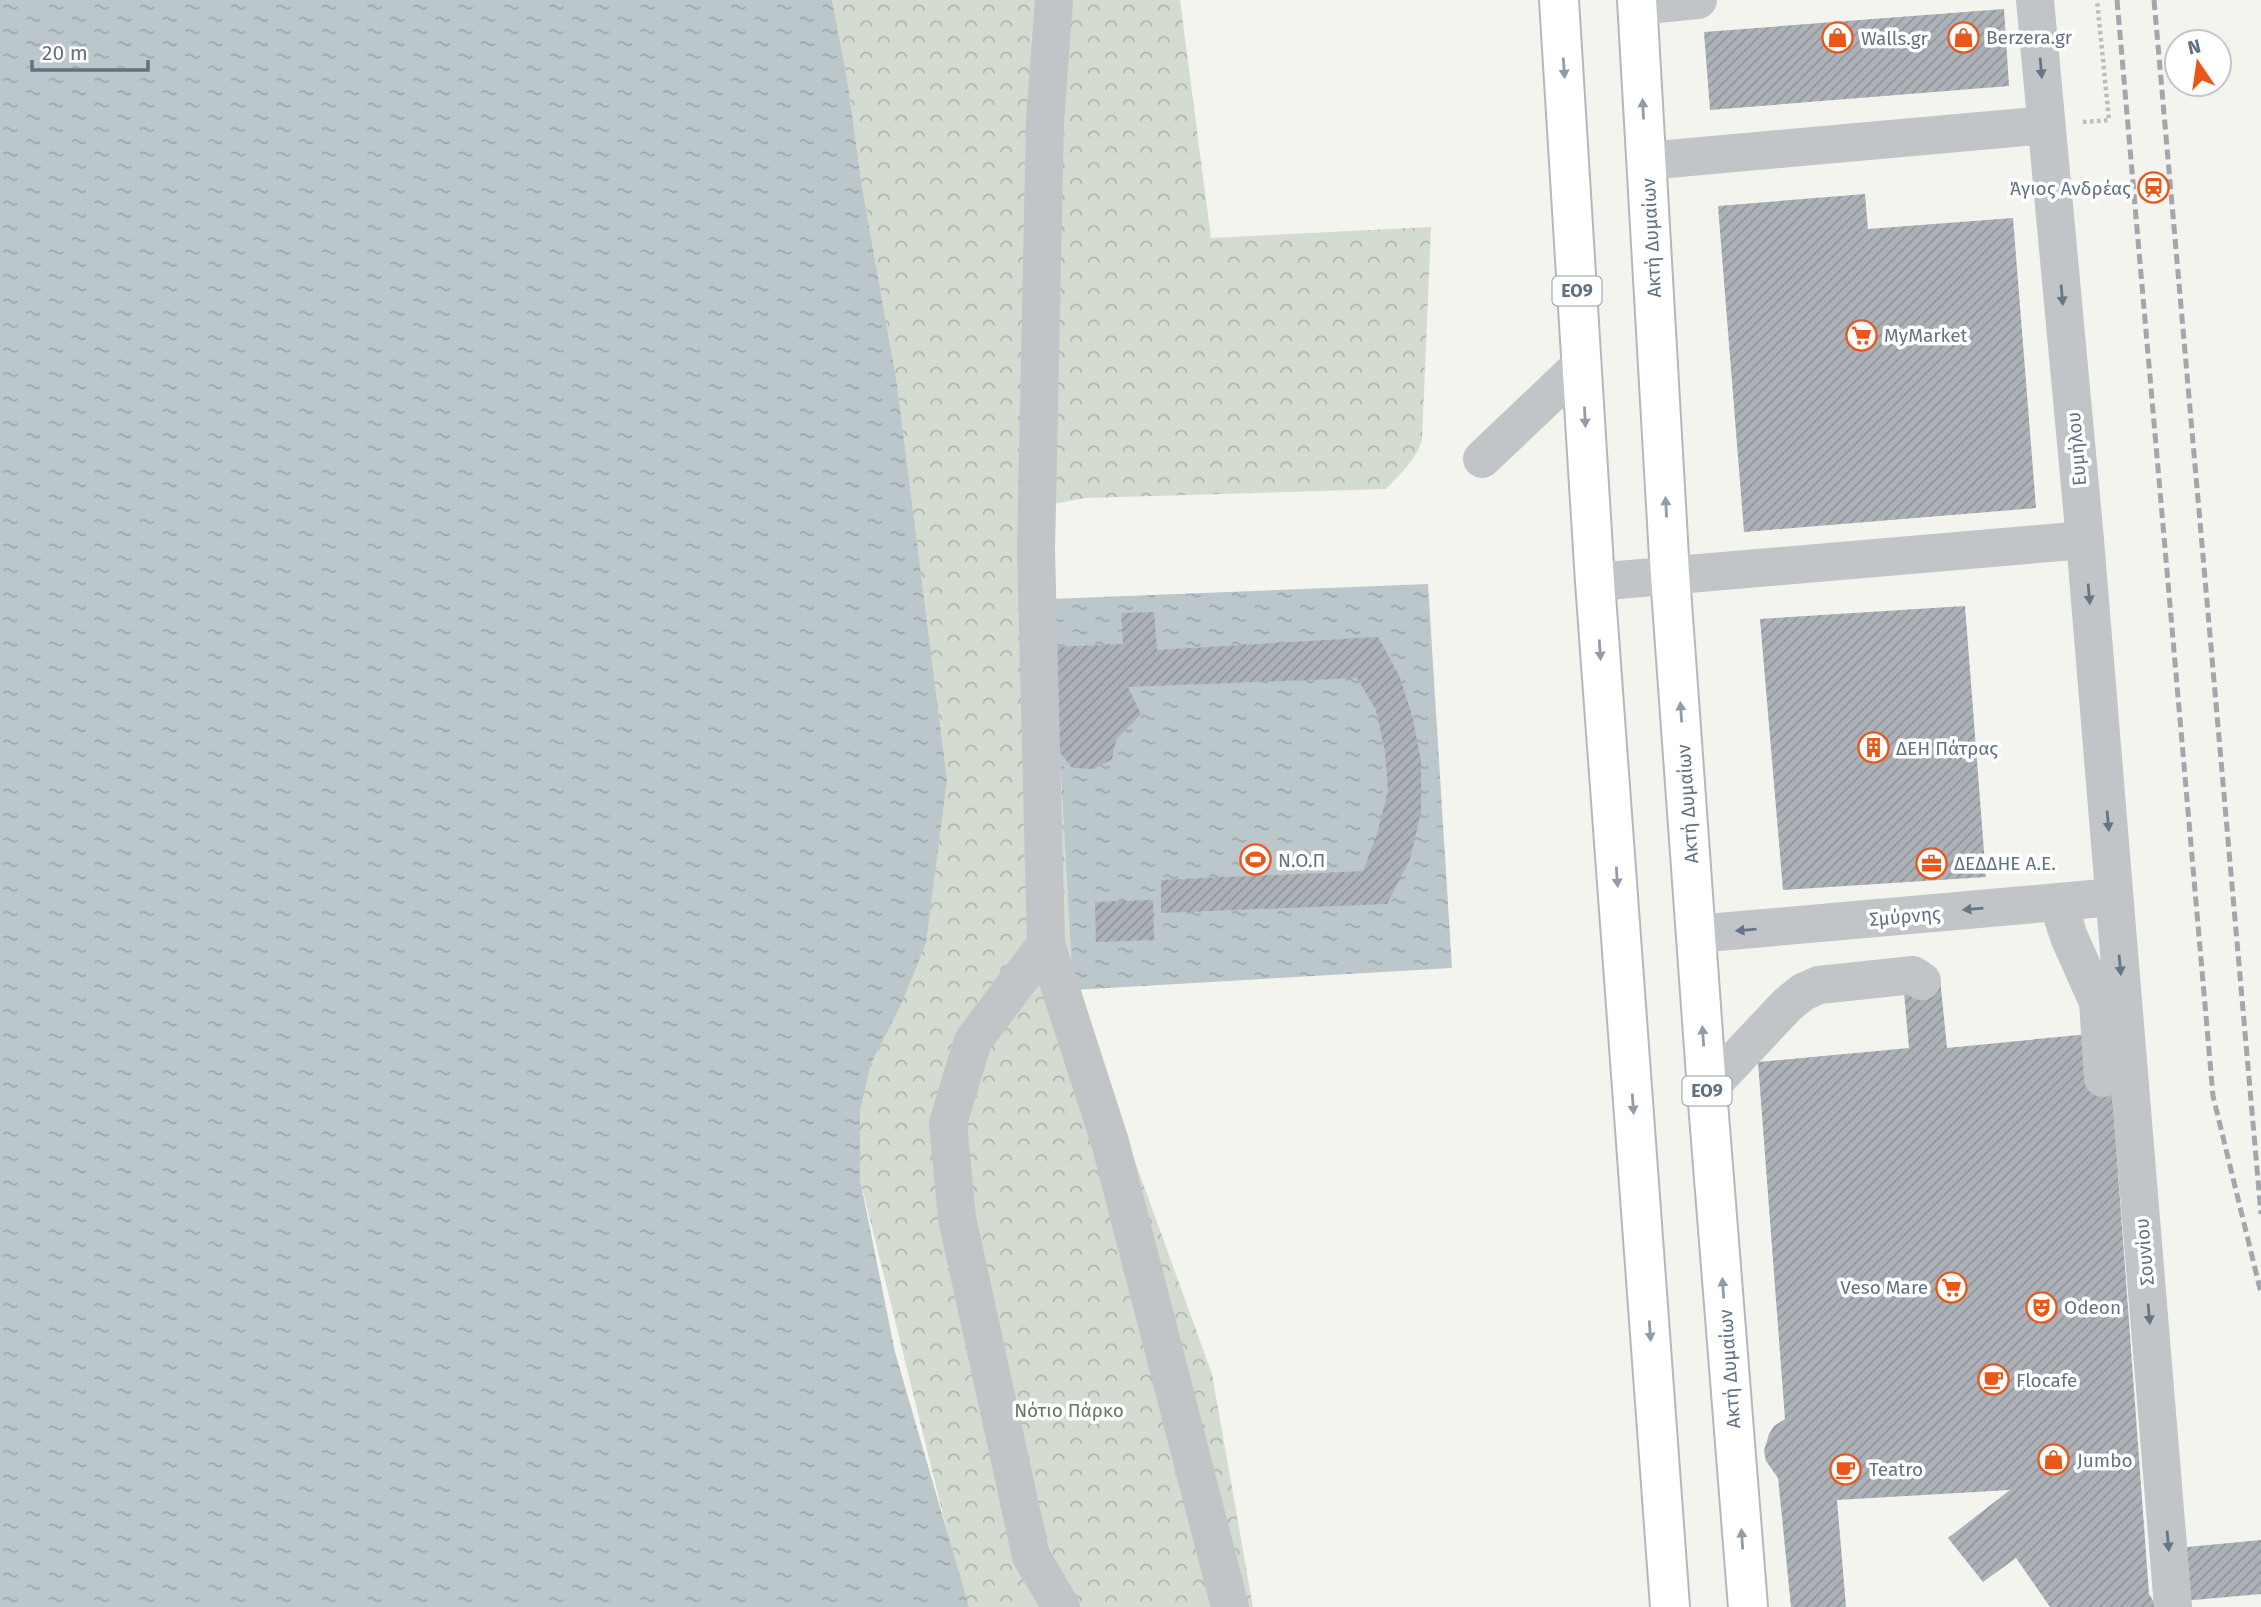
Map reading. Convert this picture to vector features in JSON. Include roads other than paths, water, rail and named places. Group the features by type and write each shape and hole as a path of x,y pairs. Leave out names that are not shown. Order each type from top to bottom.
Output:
{"main road":[{"name":"ΕΟ9","path":"1559,0 1595,582 1670,1607"},
{"name":"Ακτή Δυμαίων","path":"1637,3 1670,575 1748,1607"}],"street":[{"path":"1054,0 1045,121 1036,550 1046,944 1110,1142 1230,1607"},
{"path":"1637,3 1698,0"},
{"name":"Ευμήλου","path":"2035,0 2085,540 2114,897"},
{"path":"1646,161 2046,125"},
{"path":"1482,459 1582,364"},
{"path":"1595,582 2085,540"},
{"name":"Σμύρνης","path":"1696,934 2114,897"},
{"name":"Σουνίου","path":"2114,897 2173,1607"},
{"path":"2046,903 2047,942 2075,1005 2080,1020 2079,1035"},
{"path":"2046,903 2069,937 2098,1002 2103,1078"},
{"path":"1046,944 973,1041 948,1123 957,1218 1031,1556 1061,1607"},
{"path":"1707,1090 1787,1005 1803,992 1819,985 1913,975 1922,981"},
{"path":"2122,1236 2129,1193 2137,1173"}],"water":[{"path":"0,0 832,0 897,384 947,779 926,943 900,1007 871,1064 860,1111 860,1179 895,1352 969,1607 0,1607"},
{"name":"Ν.Ο.Π","path":"1428,584 1452,968 1073,990 1051,599"}],"railway":[{"path":"2117,0 2213,1096 2261,1293"},
{"path":"2154,0 2261,1214"}],"place":[{"name":"Berzera.gr","path":"1963,37"},
{"name":"Walls.gr","path":"1838,38"},
{"name":"Άγιος Ανδρέας","path":"2154,188"},
{"name":"MyMarket","path":"1861,335"},
{"name":"ΔΕΗ Πάτρας","path":"1873,748"},
{"name":"Ν.Ο.Π","path":"1255,860"},
{"name":"ΔΕΔΔΗΕ Α.Ε.","path":"1931,863"},
{"name":"Veso Mare","path":"1951,1287"},
{"name":"Odeon","path":"2041,1307"},
{"name":"Flocafe","path":"1993,1380"},
{"name":"Jumbo","path":"2054,1460"},
{"name":"Teatro","path":"1846,1469"}],"park label":[{"name":"Νότιο Πάρκο","path":"1069,1410"}]}
